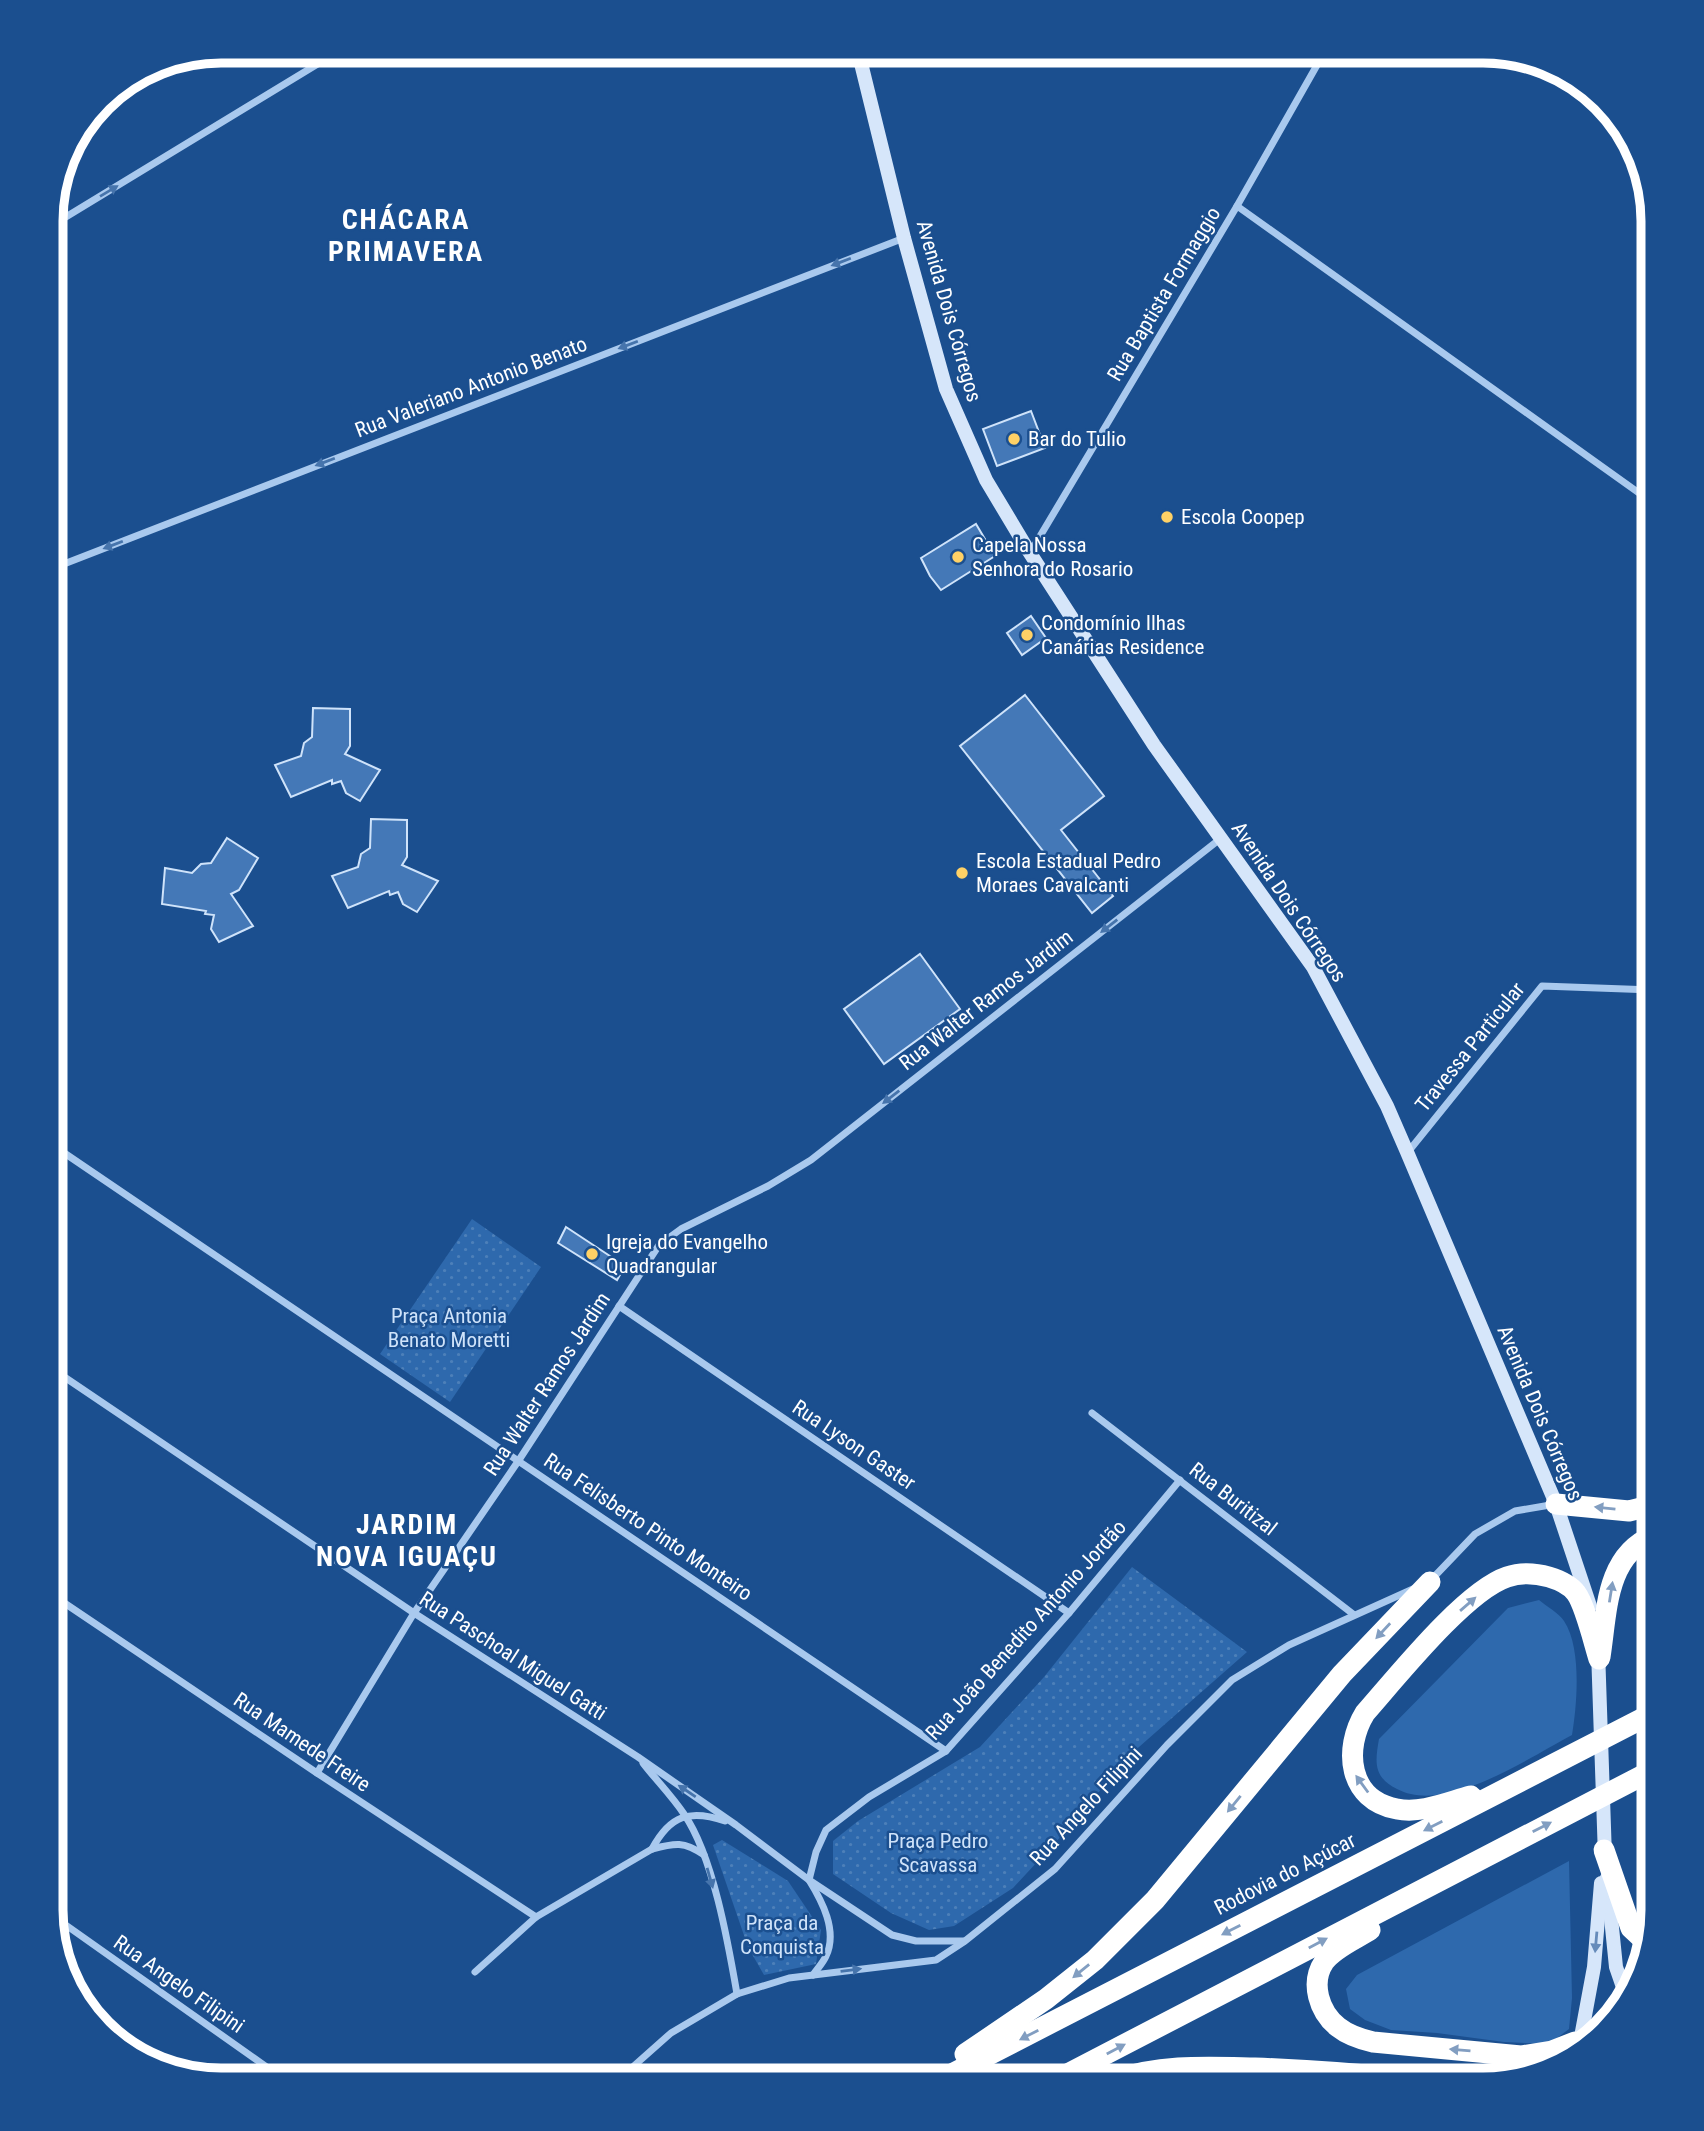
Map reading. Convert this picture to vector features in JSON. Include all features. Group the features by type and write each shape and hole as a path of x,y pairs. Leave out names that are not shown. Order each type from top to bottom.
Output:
{"highway":[{"path":"1556,1504 1629,1511 1641,1508"},
{"path":"1599,1662 1613,1580 1620,1562 1641,1542"},
{"path":"1515,1783 1438,1805 1414,1810 1396,1809 1383,1804 1361,1786 1351,1761 1354,1736 1364,1713 1431,1640 1466,1605 1492,1584 1507,1577 1523,1573 1538,1574 1566,1584 1577,1594 1599,1662"},
{"path":"944,2068 1046,1999 1095,1960 1155,1900 1342,1674 1430,1582"},
{"name":"Rodovia do Açúcar","path":"963,2068 1641,1719"},
{"path":"1079,2068 1641,1776"},
{"path":"1604,1846 1631,1928 1639,1935"},
{"path":"1481,1858 1330,1956 1323,1963 1319,1974 1317,1988 1320,2003 1327,2017 1339,2027 1354,2037 1373,2042 1521,2056 1557,2050"},
{"path":"1178,2068 1237,2068"}],"street":[{"path":"63,219 319,63"},
{"name":"Avenida Dois Córregos","path":"861,63 904,238 946,389 986,480 1030,554 1154,745 1313,967 1387,1106 1556,1504 1584,1586 1594,1625 1599,1662 1604,1846 1616,1967 1622,1985"},
{"name":"Rua Baptista Formaggio","path":"1030,554 1237,206 1318,63"},
{"path":"1237,206 1641,494"},
{"name":"Rua Valeriano Antonio Benato","path":"63,564 904,238"},
{"name":"Rua Walter Ramos Jardim","path":"317,1773 414,1613 519,1460 659,1245 681,1229 768,1186 811,1160 1220,839"},
{"name":"Travessa Particular","path":"1407,1152 1542,986 1641,990"},
{"name":"Rua Felisberto Pinto Monteiro","path":"63,1152 946,1751"},
{"name":"Rua Lyson Gaster","path":"619,1306 1069,1613"},
{"name":"Rua Paschoal Miguel Gatti","path":"63,1376 414,1613 638,1758 736,1825 809,1880 892,1935 916,1941 965,1941"},
{"name":"Rua Buritizal","path":"1092,1413 1353,1614"},
{"name":"Rua João Benedito Antonio Jordão","path":"809,1880 816,1852 826,1830 869,1797 946,1751 1069,1613 1180,1480"},
{"name":"Rua Angelo Filipini","path":"632,2068 671,2033 737,1994 789,1978 936,1959 965,1941 1055,1869 1167,1745 1233,1680 1289,1645 1353,1614 1430,1582 1475,1534 1515,1511 1556,1504"},
{"name":"Rua Mamede Freire","path":"63,1602 536,1917"},
{"path":"638,1758 685,1815 704,1855 725,1932 737,1994"},
{"path":"652,1849 659,1834 685,1815 707,1815 736,1825"},
{"path":"475,1972 536,1917 652,1849 672,1844 690,1845 704,1855"},
{"name":"Avenida Dois Córregos","path":"1576,2037 1594,1967 1604,1846"},
{"path":"809,1880 823,1903 830,1935 827,1955 813,1975"},
{"name":"Rua Angelo Filipini","path":"64,1924 268,2068"}],"green space":[{"name":"Praça Antonia Benato Moretti","path":"472,1219 541,1267 450,1402 380,1354"},
{"name":"Praça Pedro Scavassa","path":"1132,1567 1247,1652 1131,1754 1013,1888 954,1926 929,1930 891,1913 833,1874 833,1841 858,1821 980,1747 1044,1677"},
{"path":"1539,1600 1564,1621 1574,1646 1577,1677 1572,1735 1510,1769 1462,1789 1439,1795 1417,1795 1389,1784 1378,1768 1379,1739 1508,1608"},
{"name":"Praça da Conquista","path":"722,1840 788,1881 821,1930 816,1964 764,1975 748,1947 713,1845"},
{"path":"1569,1861 1572,1998 1569,2029 1549,2044 1391,2030 1365,2020 1350,2009 1346,1989 1357,1975"}],"building":[{"name":"Bar do Tulio","path":"1031,411 1045,448 997,466 983,429"},
{"name":"Capela Nossa Senhora do Rosario","path":"976,524 995,556 941,590 921,558"},
{"name":"Condomínio Ilhas Canárias Residence","path":"1031,616 1046,638 1022,655 1007,633"},
{"path":"1025,695 1104,796 1061,830 1113,896 1092,913 960,746"},
{"path":"313,708 350,709 350,746 345,754 380,770 360,801 346,793 341,781 332,784 332,780 291,797 275,765 301,756 304,743 312,737"},
{"path":"371,819 407,820 407,857 402,865 438,881 417,912 403,904 398,892 390,895 389,891 348,908 332,876 358,867 361,854 370,848"},
{"path":"227,838 258,858 239,890 231,894 253,926 219,942 211,929 214,915 205,914 206,911 162,904 165,868 192,873 201,864 211,863"},
{"path":"920,954 960,1009 884,1064 844,1009"},
{"name":"Igreja do Evangelho Quadrangular","path":"566,1227 625,1266 617,1280 558,1243"}],"place":[{"name":"Bar do Tulio","path":"1014,439"},
{"name":"Escola Coopep","path":"1167,517"},
{"name":"Capela Nossa Senhora do Rosario","path":"958,557"},
{"name":"Condomínio Ilhas Canárias Residence","path":"1027,635"},
{"name":"Escola Estadual Pedro Moraes Cavalcanti","path":"962,873"},
{"name":"Igreja do Evangelho Quadrangular","path":"592,1254"}],"district":[{"name":"CHÁCARA PRIMAVERA","path":"406,235"},
{"name":"JARDIM NOVA IGUAÇU","path":"407,1540"}]}
